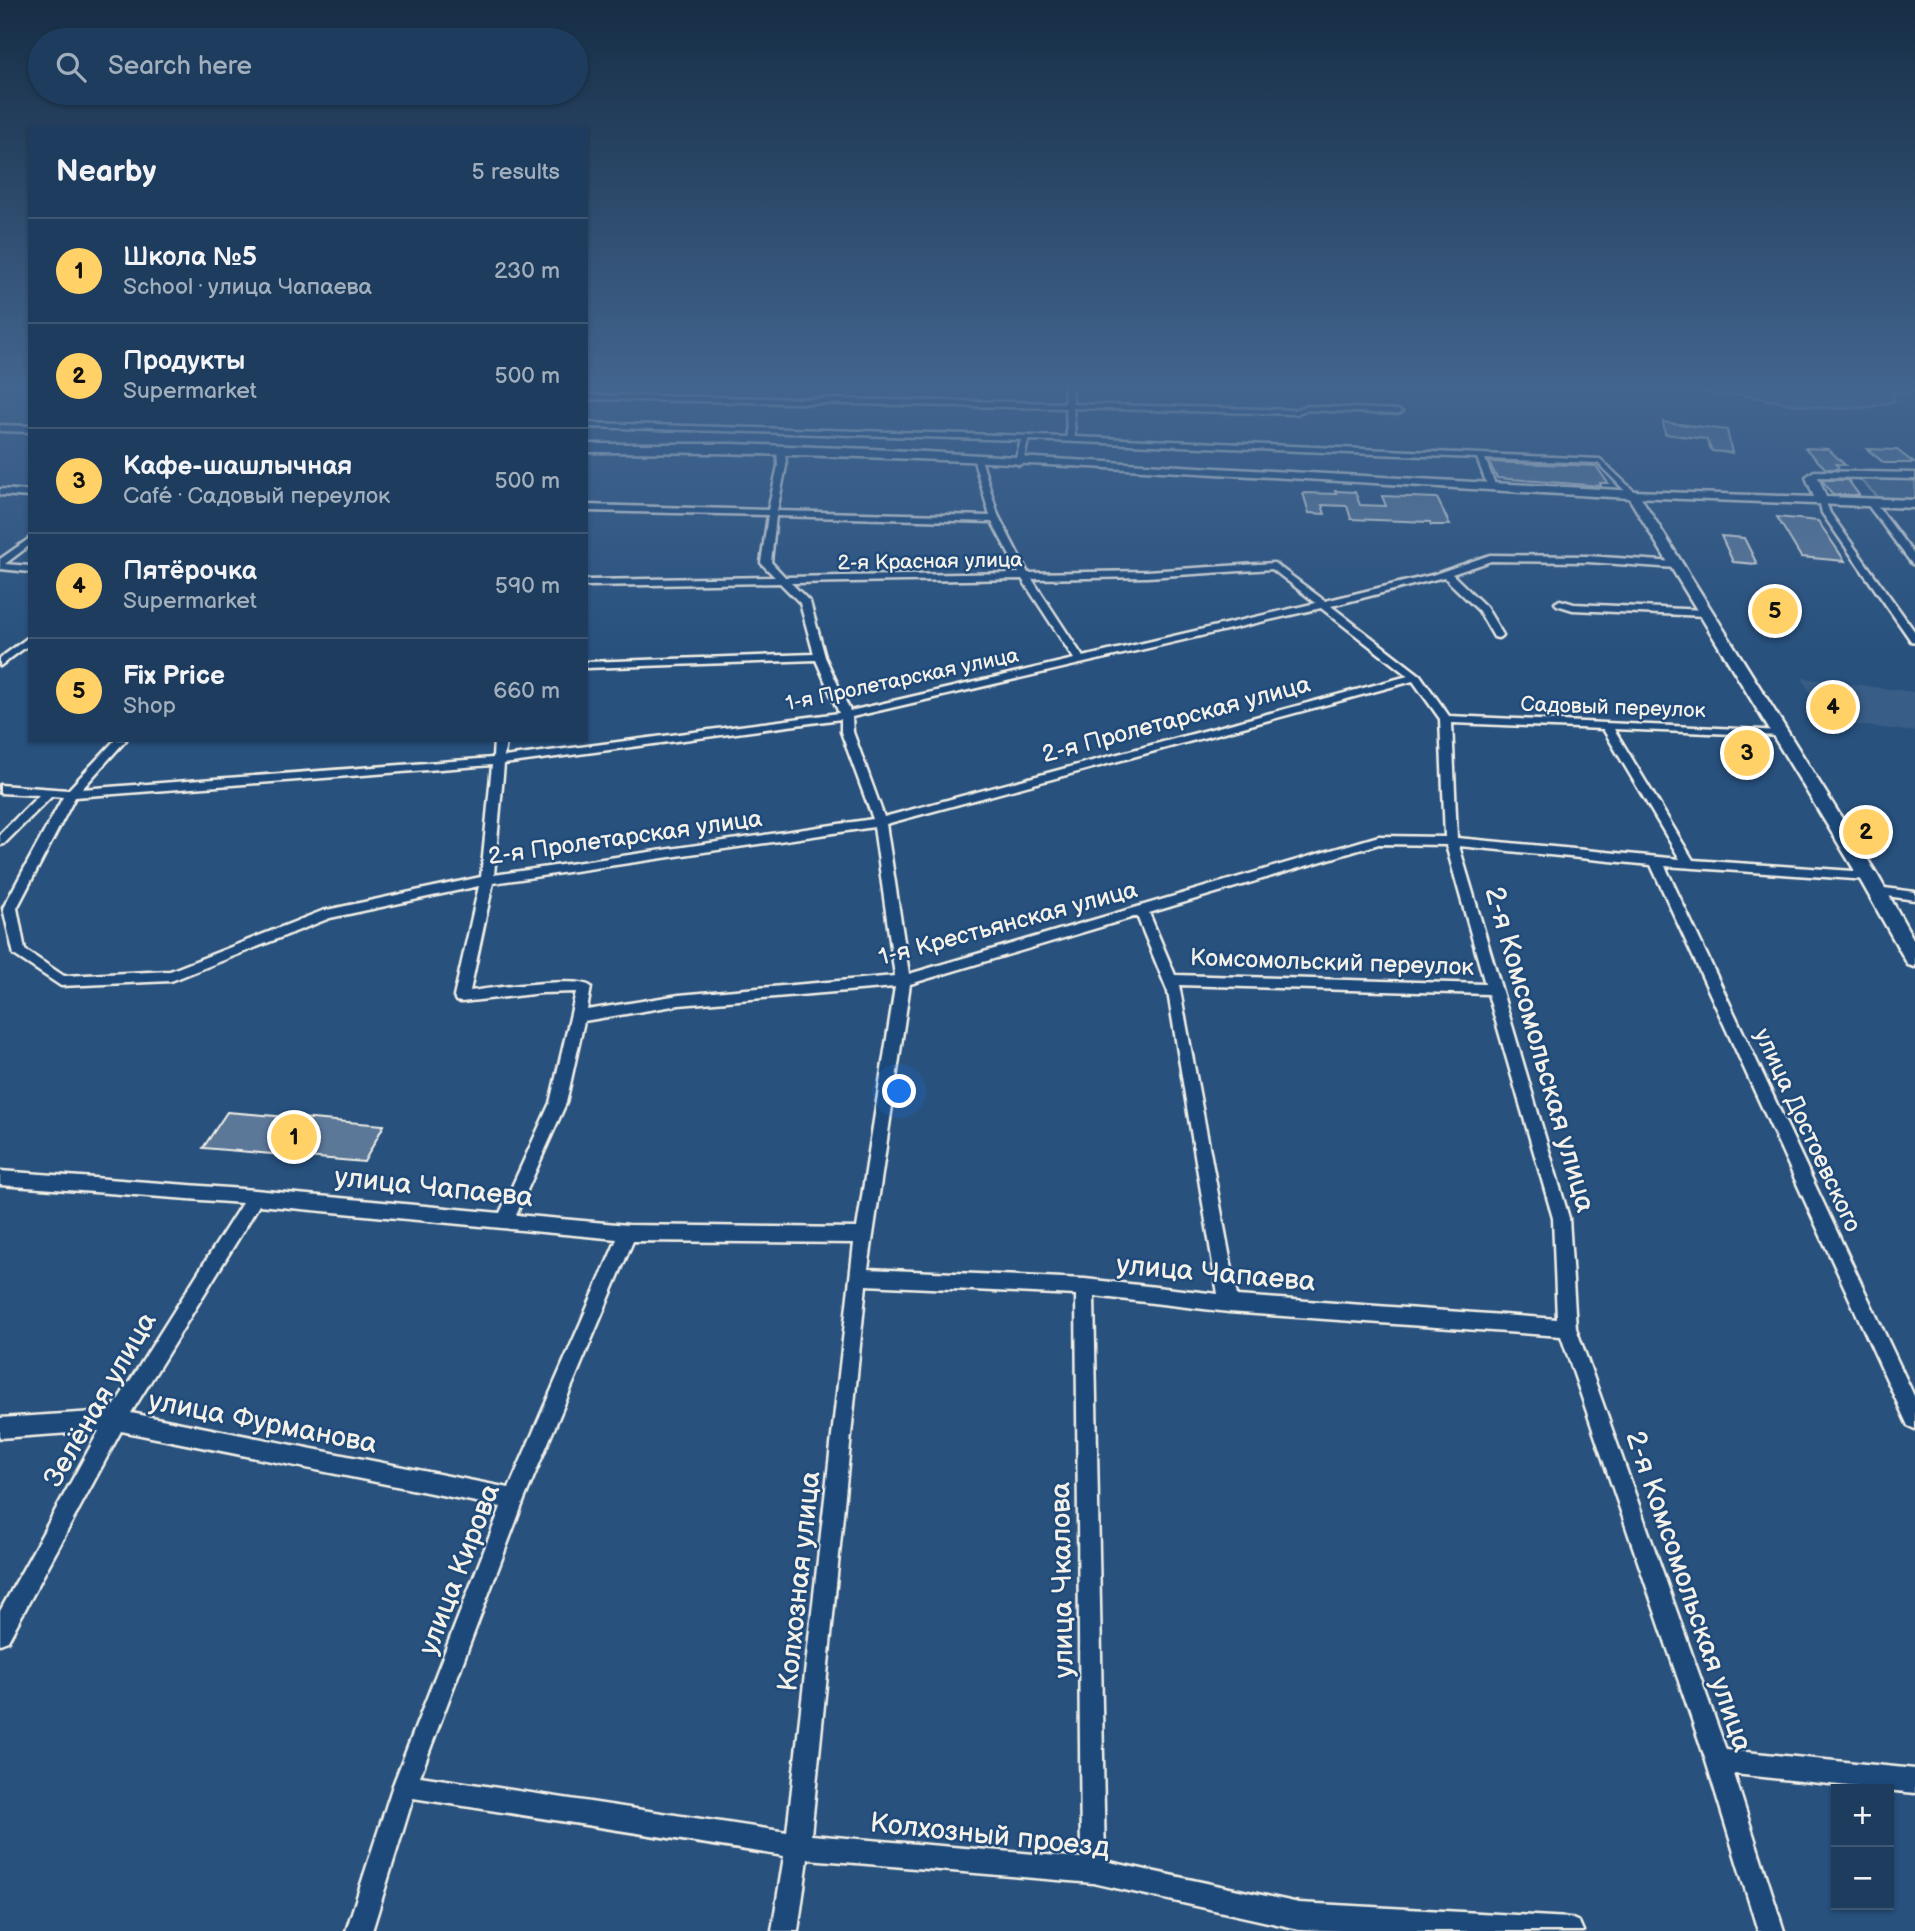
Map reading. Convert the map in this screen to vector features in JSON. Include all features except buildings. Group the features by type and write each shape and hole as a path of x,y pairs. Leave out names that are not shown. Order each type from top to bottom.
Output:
{"main road":[{"path":"1237,474 1633,494 1868,876 1915,960"}],"street":[{"name":"Колхозная улица","path":"781,474 766,563 805,602 820,657 846,715 847,732 880,822 903,981 858,1277 799,1846 785,1931"},
{"path":"980,474 983,492 1006,545 1081,661"},
{"path":"1487,474 1492,487"},
{"path":"1613,474 1633,494 1915,504"},
{"path":"1814,474 1812,477 1826,513 1915,639"},
{"path":"1820,474 1915,476"},
{"path":"0,492 28,494"},
{"path":"1870,502 1915,562"},
{"path":"588,508 996,519"},
{"path":"0,565 28,543"},
{"name":"1-я Пролетарская улица","path":"0,789 71,794 499,761 846,715 1325,604 1445,573 1476,561 1516,557 1676,565"},
{"path":"0,565 28,569"},
{"name":"2-я Красная улица","path":"588,583 1147,574 1274,566 1325,604"},
{"path":"1445,573 1483,609 1498,635"},
{"path":"1560,603 1573,607 1705,614"},
{"path":"1325,604 1416,677 1446,719"},
{"path":"0,663 28,641"},
{"path":"588,665 820,657"},
{"name":"2-я Пролетарская улица","path":"119,742 71,794 10,908 19,952 61,981 171,976 327,914 487,880 880,822 1088,768 1416,677"},
{"name":"Садовый переулок","path":"1446,719 1780,733"},
{"name":"2-я Комсомольская улица","path":"1446,719 1451,842 1561,1218 1567,1328 1718,1761 1771,1931"},
{"path":"1607,727 1689,864"},
{"path":"500,742 487,880 461,997 542,988 584,987 558,1103 505,1221"},
{"path":"0,841 50,791"},
{"name":"1-я Крестьянская улица","path":"578,1017 679,1000 903,981 1379,840 1451,842 1689,864 1868,876"},
{"name":"улица Достоевского","path":"1656,861 1915,1419"},
{"path":"1877,891 1915,896"},
{"path":"1142,911 1175,992 1229,1304"},
{"name":"Комсомольский переулок","path":"1170,980 1494,989"},
{"name":"улица Чапаева","path":"0,1178 255,1197 628,1233 864,1236"},
{"name":"Зелёная улица","path":"0,1633 116,1420 255,1197"},
{"name":"улица Кирова","path":"359,1931 405,1785 514,1499 628,1233"},
{"name":"улица Чапаева","path":"858,1277 1085,1287 1229,1304 1567,1328"},
{"name":"улица Чкалова","path":"1085,1287 1093,1871"},
{"name":"улица Фурманова","path":"0,1428 116,1420 514,1499"},
{"path":"1718,1761 1915,1781"},
{"name":"Колхозный проезд","path":"405,1785 799,1846 1093,1871 1299,1924 1570,1931"}],"shaded area":[{"path":"1857,477 1915,479 1915,499 1879,498"},
{"path":"1802,678 1915,692 1915,732 1825,721"}],"place":[{"name":"Fix Price","path":"1775,611"},
{"name":"Пятёрочка","path":"1833,707"},
{"name":"Кафе-шашлычная","path":"1747,753"},
{"name":"Продукты","path":"1866,832"},
{"name":"Школа №5","path":"294,1137"}]}
